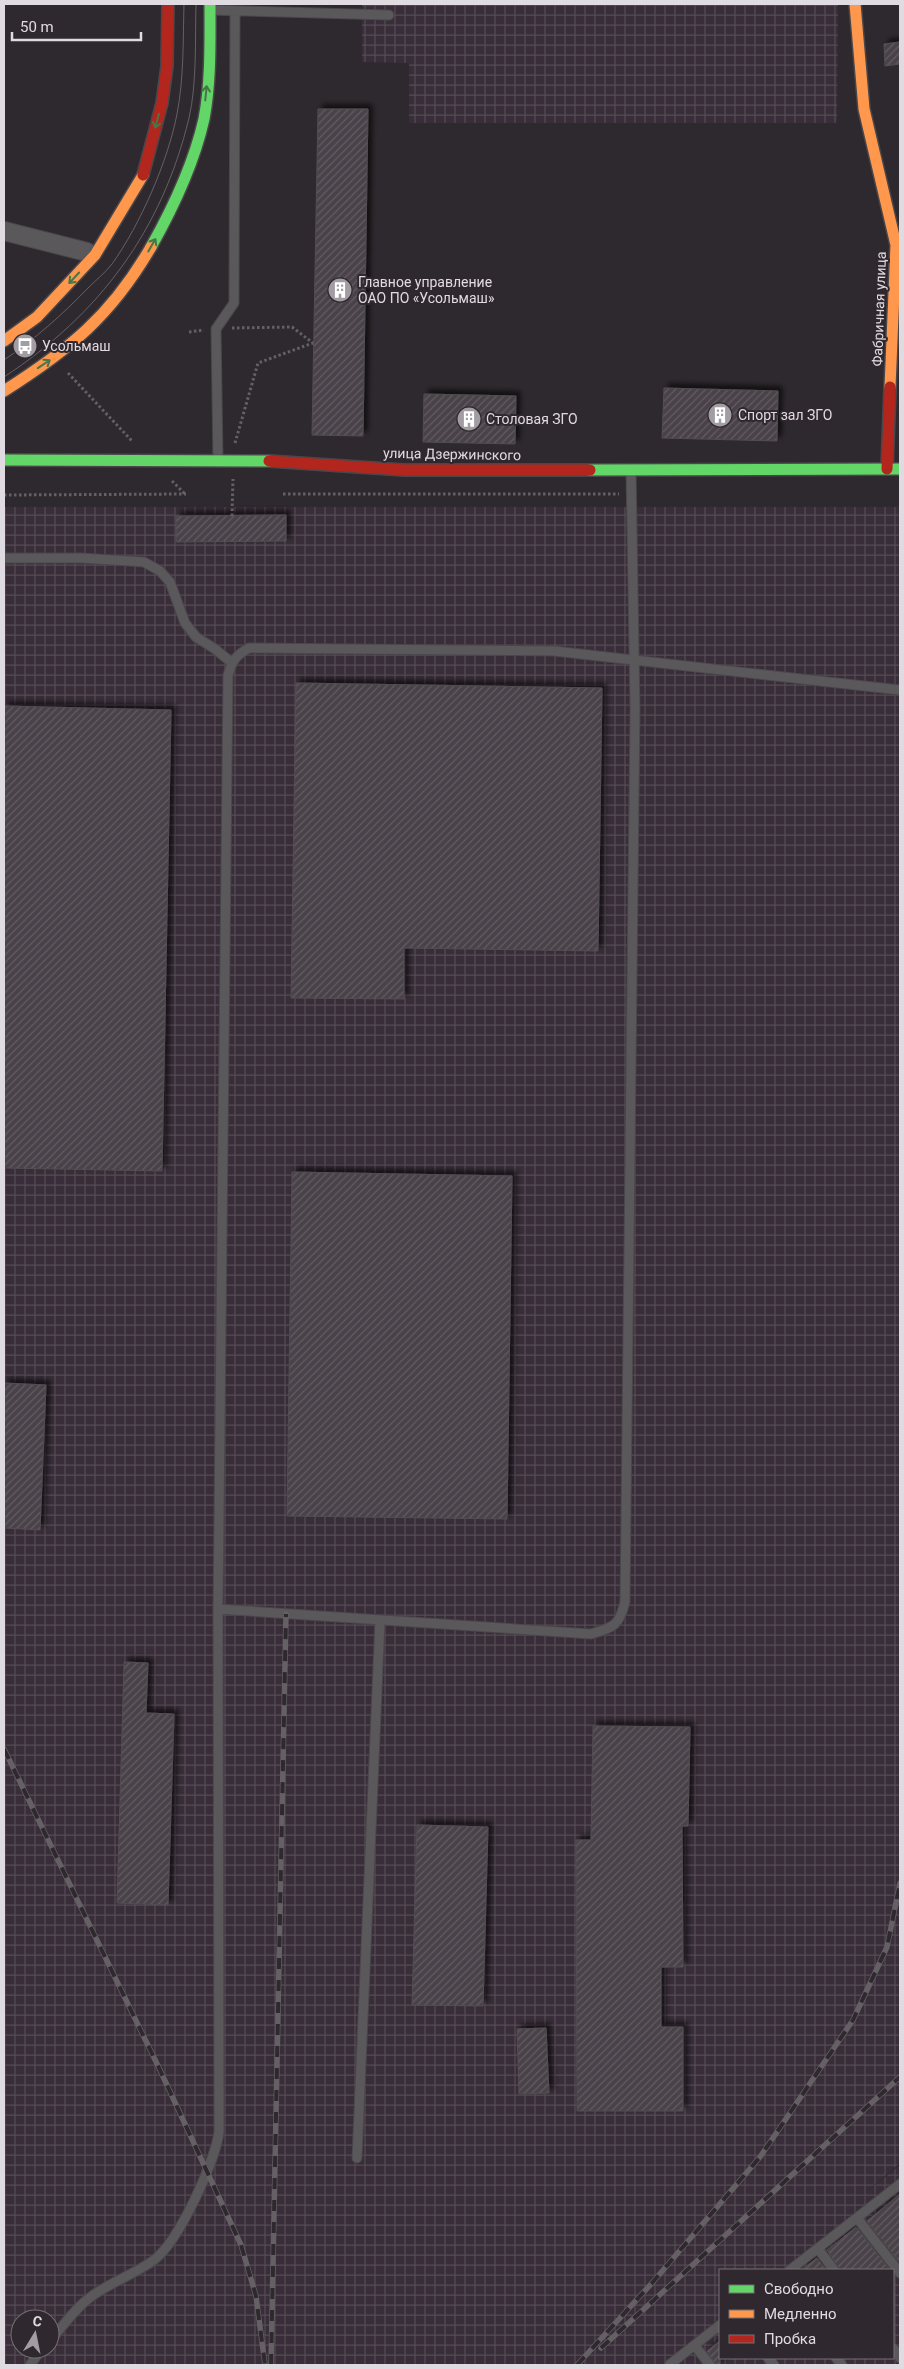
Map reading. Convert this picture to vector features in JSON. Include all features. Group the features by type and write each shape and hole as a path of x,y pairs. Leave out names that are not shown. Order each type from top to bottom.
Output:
{"street":[{"path":"4,342 37,317 95,256 143,175 162,103 167,66 168,4"},
{"name":"Фабричная улица","path":"855,4 864,109 898,245 887,469"},
{"path":"4,391 65,351 101,315 131,279 154,242 184,181 204,118 210,58 210,7"},
{"path":"4,231 87,252"},
{"name":"улица Дзержинского","path":"4,460 281,461 404,470 900,469"}],"lane":[{"path":"210,7 235,11 389,15"},
{"path":"218,461 216,330 234,303 235,11"},
{"path":"218,1609 591,1634 611,1628 620,1620 625,1602 634,660 631,470"},
{"path":"4,558 82,558 144,562 160,571 170,582 185,623 196,637 231,662"},
{"path":"60,2329 90,2297 156,2259 186,2217 217,2146 219,2132 218,1609 228,675 231,662 249,648 554,651 900,690"},
{"path":"357,2158 380,1620"},
{"path":"791,2269 900,2186"},
{"path":"857,2218 900,2273"},
{"path":"818,2249 833,2269"},
{"path":"669,2365 719,2326"},
{"path":"694,2346 710,2365"}],"path":[{"path":"233,448 258,363 314,343 292,327 257,326"},
{"path":"67,372 139,447"},
{"path":"232,516 233,473"},
{"path":"4,495 186,494"},
{"path":"283,494 632,494"}],"shaded area":[{"path":"362,4 838,4 837,123 409,123 409,63 362,62"},
{"path":"4,507 900,507 900,2163 865,2193 900,2165 900,2365 4,2365"}],"building":[{"path":"900,42 900,64 885,66 884,44"},
{"name":"Главное управление ОАО ПО «Усольмаш»","path":"318,109 368,109 363,436 312,435"},
{"name":"Спорт зал ЗГО","path":"664,388 778,391 777,441 662,438"},
{"name":"Столовая ЗГО","path":"424,394 516,396 515,444 423,442"},
{"path":"286,515 286,541 176,542 176,516"},
{"path":"296,683 602,688 598,951 404,948 404,999 291,998"},
{"path":"4,706 171,710 162,1171 4,1168"},
{"path":"292,1172 512,1176 507,1519 287,1516"},
{"path":"4,1383 46,1385 40,1530 4,1528"},
{"path":"124,1662 148,1663 146,1713 174,1714 168,1905 117,1903"},
{"path":"593,1726 690,1727 688,1826 682,1826 683,1967 661,1967 661,2027 683,2027 683,2111 577,2111 576,1840 591,1840"},
{"path":"417,1825 488,1827 483,2006 412,2005"},
{"path":"546,2028 549,2093 519,2094 517,2029"},
{"path":"900,2194 900,2263 867,2221"},
{"path":"857,2228 889,2269 839,2269 827,2250"},
{"path":"817,2258 825,2269 802,2269"},
{"path":"719,2342 720,2365 716,2365 707,2351"}],"tram line":[{"path":"4,360 27,344 68,308 112,264 133,231 152,192 173,132 182,73 184,4"},
{"path":"4,377 70,326 98,297 144,233 162,197 177,159 192,105 196,4"}],"railway":[{"path":"271,2365 286,1614"},
{"path":"4,1749 160,2070 241,2245 256,2296 265,2365"},
{"path":"577,2365 652,2283 760,2157 853,2020 887,1947 900,1883"},
{"path":"601,2348 900,2077"}],"traffic: fast":[{"path":"151,247 182,185 200,136 209,76 210,4"},
{"path":"4,460 269,461"},
{"path":"590,470 900,469"}],"traffic: slow":[{"path":"855,4 864,109 896,245 890,387"},
{"path":"4,341 37,317 95,255 143,175"},
{"path":"4,391 28,376 87,329 120,293 151,247"}],"traffic: jam":[{"path":"143,175 162,103 167,66 168,4"},
{"path":"887,469 890,387"},
{"path":"269,461 404,470 590,470"}],"place":[{"name":"Главное управление ОАО ПО «Усольмаш»","path":"340,290"},
{"name":"Усольмаш","path":"25,346"},
{"name":"Спорт зал ЗГО","path":"720,415"},
{"name":"Столовая ЗГО","path":"469,419"}]}
